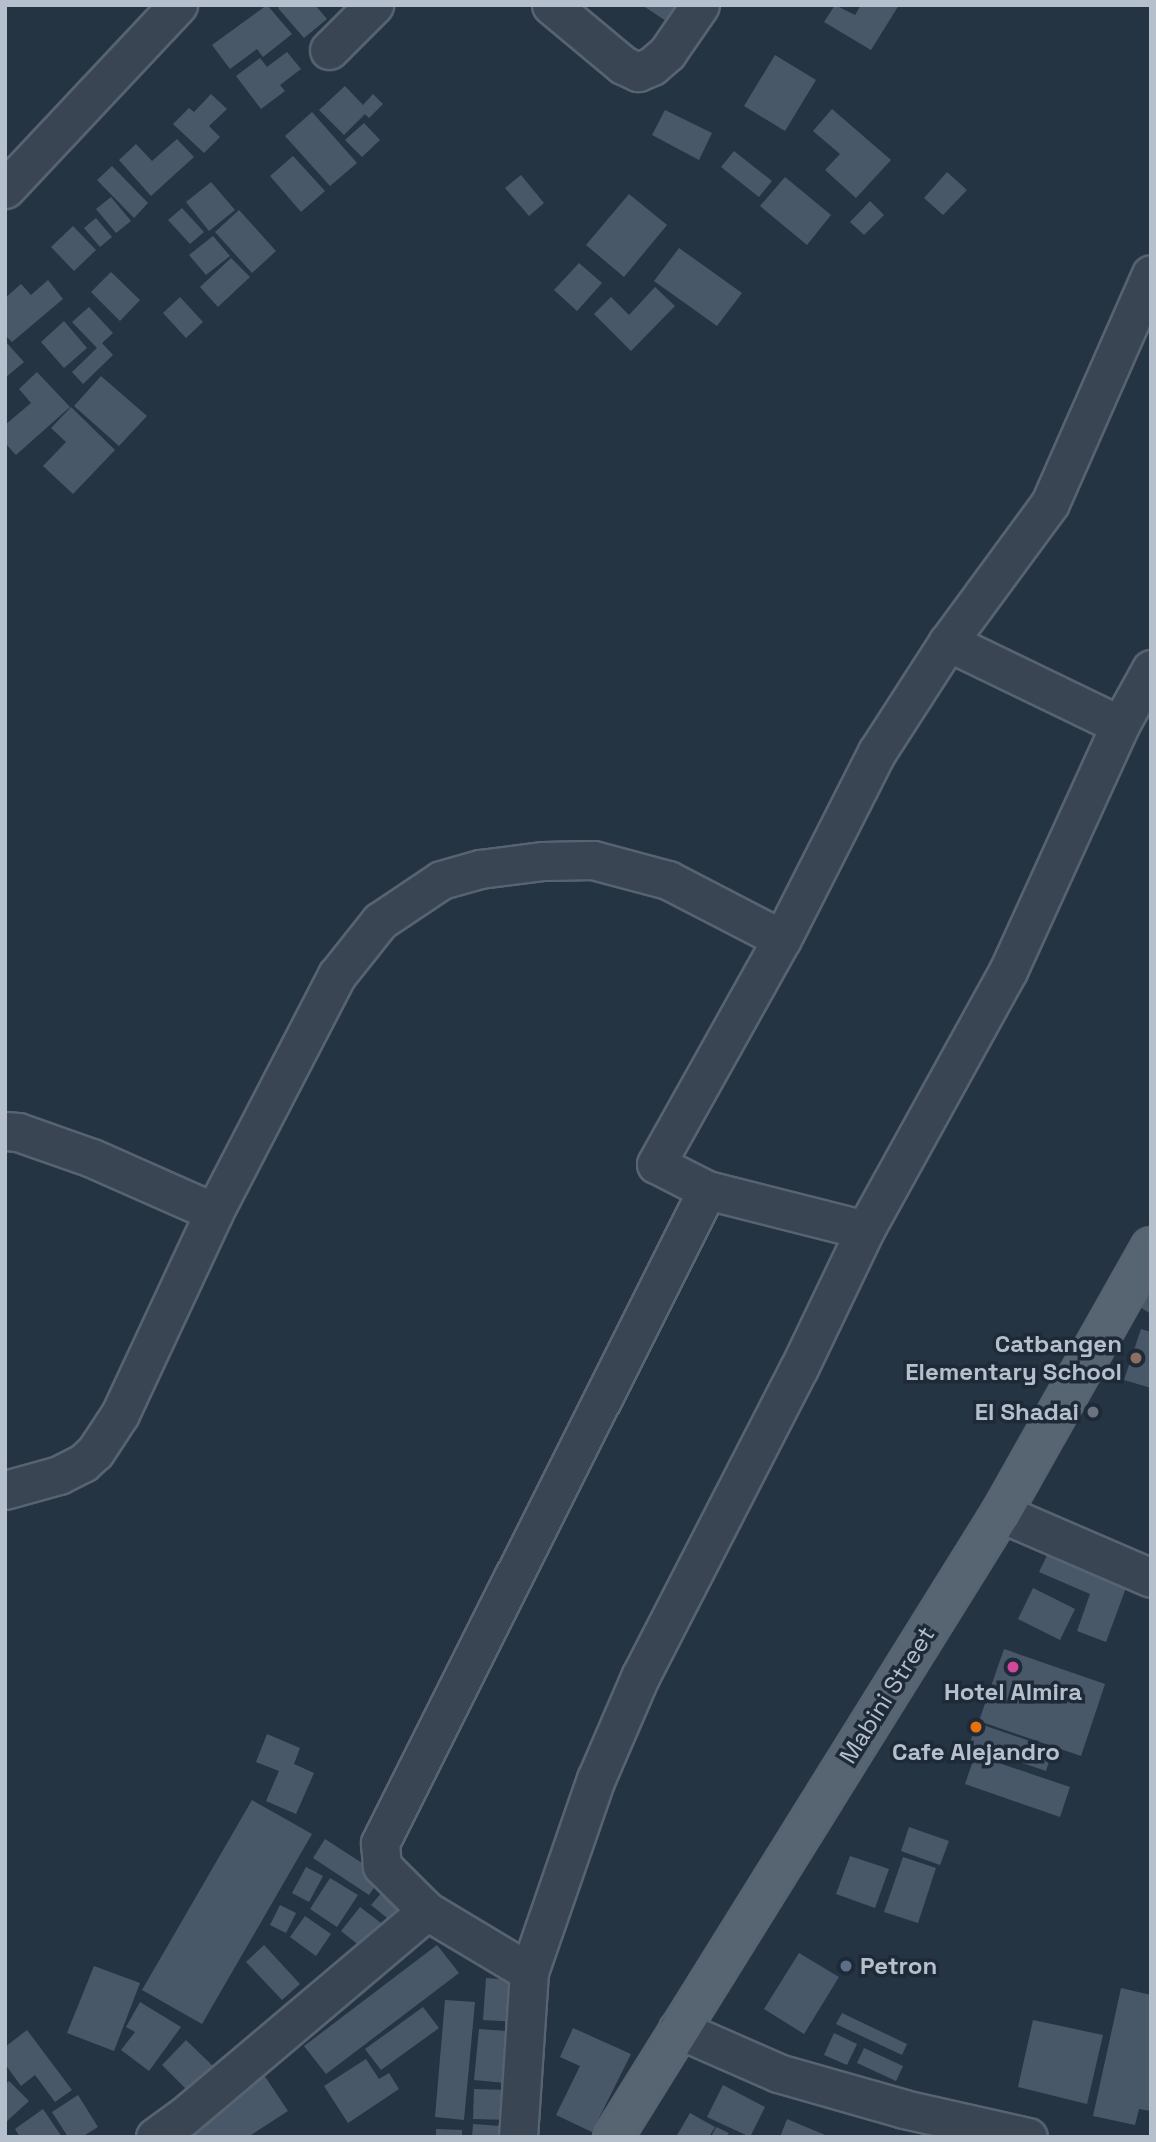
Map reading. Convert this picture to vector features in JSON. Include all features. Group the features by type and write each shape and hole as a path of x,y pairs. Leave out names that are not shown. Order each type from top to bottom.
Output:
{"main road":[{"name":"Mabini Street","path":"612,2137 1001,1513 1151,1247"}],"street":[{"path":"5,189 178,5"},
{"path":"330,50 374,5"},
{"path":"551,5 623,65 638,72 652,66 667,53 700,5"},
{"path":"865,1230 707,1190 656,1164 782,939 877,752 948,642 1050,503 1151,274"},
{"path":"948,642 1120,725"},
{"path":"518,2137 529,1972 596,1779 640,1677 799,1368 865,1230 1008,971 1120,725 1151,669"},
{"path":"5,1490 59,1475 83,1463 95,1452 120,1414 214,1212 337,975 380,921 441,880 480,869 543,861 593,860 668,880 782,939"},
{"path":"5,1131 18,1132 92,1158 214,1212"},
{"path":"529,1972 427,1911 382,1866 380,1843 707,1190"},
{"path":"1001,1513 1151,1578"},
{"path":"155,2137 183,2117 427,1911"},
{"path":"678,2029 778,2073 904,2109 1028,2137"}],"building":[{"path":"267,5 292,34 263,57 257,49 230,69 212,45"},
{"path":"280,5 315,5 327,19 304,38 278,8"},
{"path":"642,5 677,5 666,21"},
{"path":"835,5 855,15 861,5 899,5 871,50 824,22"},
{"path":"287,52 301,69 280,85 285,91 261,109 236,76 260,58 267,67"},
{"path":"775,55 816,80 785,131 744,106"},
{"path":"345,86 363,105 373,94 383,104 369,118 365,114 344,135 319,110"},
{"path":"211,94 227,109 209,126 220,137 204,153 173,124 189,108 194,112"},
{"path":"832,109 891,160 856,198 825,170 840,154 813,131"},
{"path":"665,110 712,133 699,160 652,135"},
{"path":"312,112 357,163 330,186 285,136"},
{"path":"364,123 380,140 362,157 345,140"},
{"path":"177,139 194,157 151,196 119,160 136,144 152,161"},
{"path":"734,151 772,181 759,197 721,167"},
{"path":"293,156 325,191 301,212 270,176"},
{"path":"112,166 148,203 134,218 97,180"},
{"path":"947,172 967,190 943,215 924,198"},
{"path":"521,175 544,203 529,216 505,188"},
{"path":"785,177 831,215 807,245 760,206"},
{"path":"211,182 235,210 209,231 186,202"},
{"path":"629,194 667,225 624,277 586,245"},
{"path":"111,197 131,221 116,233 96,209"},
{"path":"870,201 884,215 864,235 850,222"},
{"path":"182,208 204,232 190,244 168,220"},
{"path":"239,210 276,251 252,273 215,232"},
{"path":"96,218 112,237 100,247 84,228"},
{"path":"73,226 96,250 74,271 51,247"},
{"path":"213,236 230,256 206,275 189,255"},
{"path":"679,248 742,293 717,326 654,281"},
{"path":"231,258 250,277 218,307 200,287"},
{"path":"579,263 602,283 577,311 554,290"},
{"path":"111,272 140,300 120,321 91,292"},
{"path":"48,280 63,299 12,342 5,335 5,298 21,284 31,295"},
{"path":"655,287 675,306 631,351 594,314 611,297 629,315"},
{"path":"180,297 203,322 186,338 163,313"},
{"path":"89,307 113,333 102,343 113,355 83,384 72,372 97,348 72,322"},
{"path":"64,321 87,348 64,368 41,342"},
{"path":"5,341 24,362 5,378"},
{"path":"37,372 70,407 16,455 5,443 5,425 31,403 19,389"},
{"path":"101,376 147,416 119,446 74,406"},
{"path":"71,407 115,450 73,494 43,466 66,442 51,428"},
{"path":"1151,1290 1151,1314 1140,1307"},
{"path":"1141,1329 1151,1332 1151,1388 1124,1380"},
{"path":"1053,1543 1130,1577 1106,1642 1077,1631 1090,1594 1039,1572"},
{"path":"1033,1588 1075,1609 1060,1640 1018,1619"},
{"path":"1004,1649 1105,1684 1081,1756 979,1721"},
{"path":"977,1723 1053,1749 1046,1771 969,1745"},
{"path":"267,1734 300,1748 294,1764 314,1773 296,1814 266,1801 279,1771 256,1762"},
{"path":"975,1755 1070,1787 1060,1817 965,1784"},
{"path":"252,1800 312,1834 202,2024 142,1990"},
{"path":"909,1827 949,1841 940,1865 901,1851"},
{"path":"325,1839 382,1876 369,1895 313,1858"},
{"path":"850,1856 889,1869 875,1908 836,1894"},
{"path":"903,1857 936,1868 918,1923 884,1912"},
{"path":"306,1867 323,1876 309,1902 292,1893"},
{"path":"330,1878 358,1895 337,1927 310,1909"},
{"path":"390,1883 414,1904 396,1925 371,1905"},
{"path":"280,1905 296,1913 286,1933 270,1925"},
{"path":"360,1907 389,1929 370,1954 341,1931"},
{"path":"305,1916 331,1934 316,1956 290,1937"},
{"path":"264,1945 300,1984 282,2000 246,1962"},
{"path":"437,1945 459,1973 326,2074 304,2046"},
{"path":"799,1953 839,1977 804,2034 764,2009"},
{"path":"94,1966 140,1983 114,2051 67,2033"},
{"path":"486,1978 520,1981 517,2022 483,2020"},
{"path":"1121,1988 1151,1995 1151,2111 1139,2109 1135,2125 1093,2116"},
{"path":"445,2000 475,2002 464,2120 435,2117"},
{"path":"140,2002 181,2027 149,2071 121,2050 135,2032 126,2027"},
{"path":"423,2007 439,2028 381,2070 365,2049"},
{"path":"842,2013 907,2044 902,2055 836,2024"},
{"path":"1033,2020 1103,2035 1087,2104 1018,2087"},
{"path":"573,2028 631,2054 592,2132 556,2115 580,2066 560,2057"},
{"path":"479,2029 521,2032 516,2084 474,2080"},
{"path":"27,2030 72,2090 55,2102 35,2075 21,2086 5,2064 5,2047"},
{"path":"834,2033 857,2044 847,2065 824,2055"},
{"path":"186,2040 217,2070 192,2095 162,2065"},
{"path":"864,2048 903,2066 896,2081 857,2063"},
{"path":"366,2059 379,2079 389,2073 399,2089 348,2123 324,2086"},
{"path":"264,2075 288,2111 248,2137 171,2137"},
{"path":"9,2081 29,2101 5,2123 5,2084"},
{"path":"723,2085 765,2107 750,2137 707,2117"},
{"path":"474,2089 512,2090 510,2120 473,2119"},
{"path":"78,2095 98,2127 82,2137 68,2137 52,2112"},
{"path":"43,2109 62,2137 20,2137 15,2129"},
{"path":"690,2113 715,2127 709,2137 676,2137"},
{"path":"787,2119 830,2137 780,2137"},
{"path":"473,2124 514,2127 513,2137 472,2137"},
{"path":"716,2127 729,2133 726,2137 711,2137"},
{"path":"436,2129 462,2130 462,2137 436,2137"}],"place":[{"name":"Catbangen Elementary School","path":"1136,1358"},
{"name":"El Shadai","path":"1093,1412"},
{"name":"Hotel Almira","path":"1013,1667"},
{"name":"Cafe Alejandro","path":"976,1727"},
{"name":"Petron","path":"846,1966"}]}
